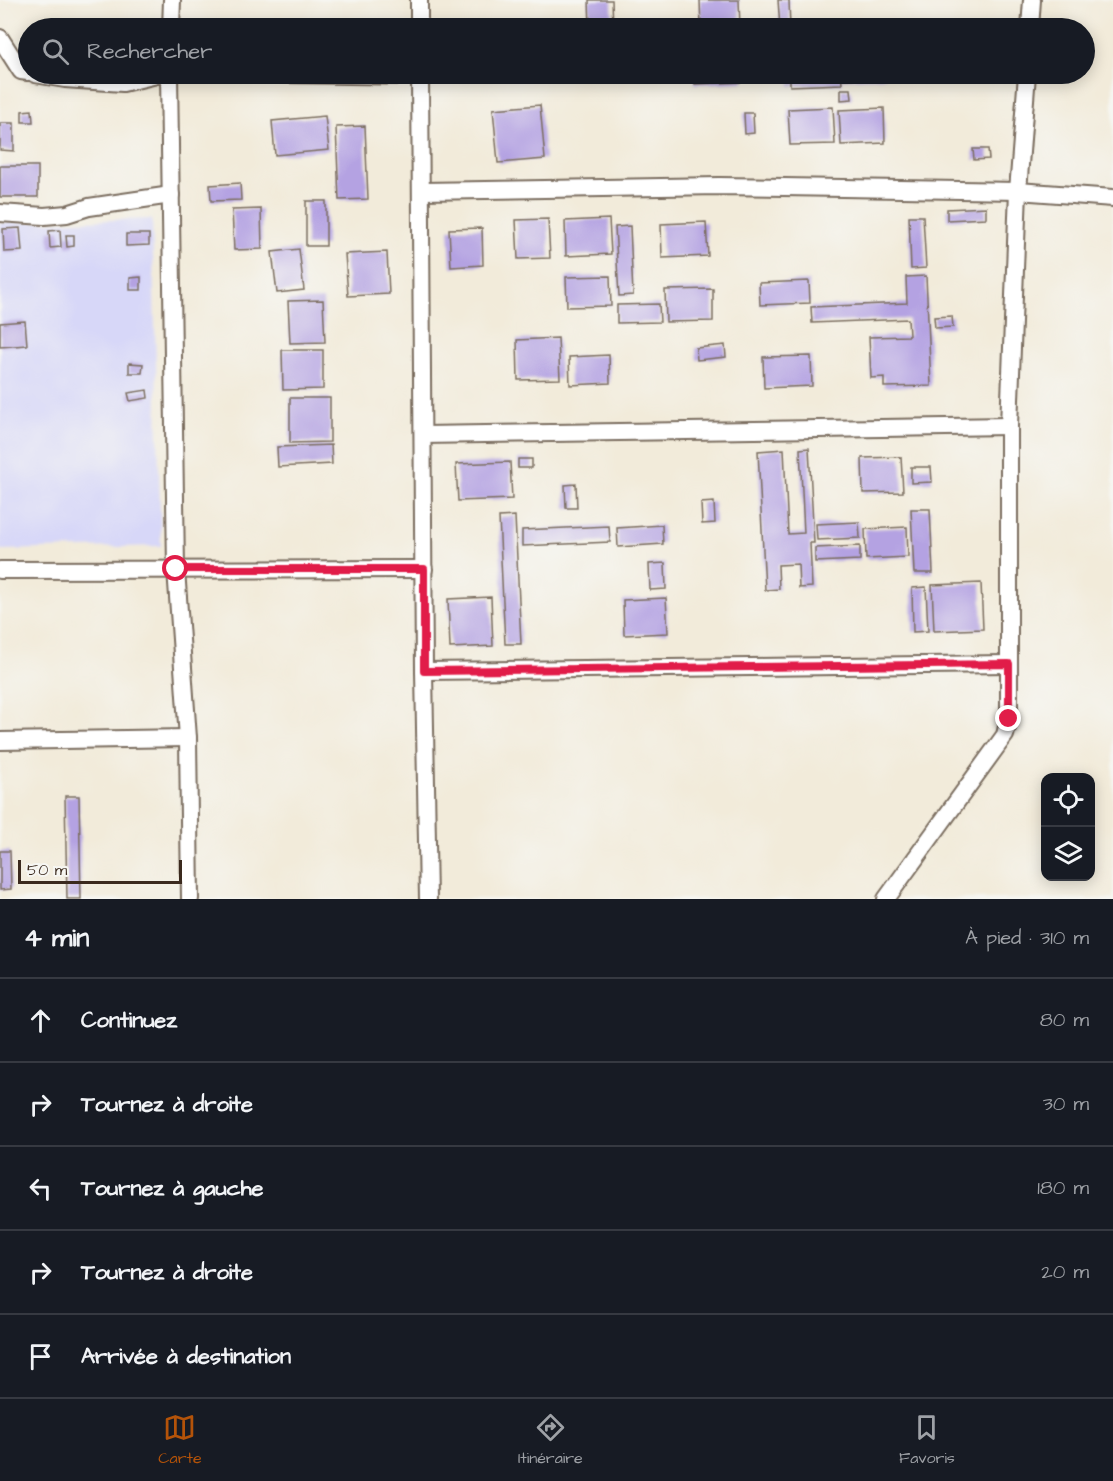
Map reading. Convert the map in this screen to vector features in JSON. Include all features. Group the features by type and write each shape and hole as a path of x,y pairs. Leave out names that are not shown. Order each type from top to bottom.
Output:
{"street":[{"path":"171,18 172,0"},
{"path":"419,0 419,18"},
{"path":"1031,18 1032,0"},
{"path":"0,38 18,66"},
{"path":"169,84 176,569 188,738 190,899"},
{"path":"420,84 424,671 428,899"},
{"path":"886,899 1005,735 1010,707 1009,426 1018,191 1026,84"},
{"path":"422,191 719,186 1018,191 1113,198"},
{"path":"0,213 44,216 67,214 89,207 171,195"},
{"path":"423,435 1009,426"},
{"path":"0,570 424,569"},
{"path":"424,671 1009,664"},
{"path":"0,741 188,738"}],"shaded area":[{"path":"152,219 161,546 0,550 0,223"}],"building":[{"path":"589,0 612,0 613,18 590,18"},
{"path":"700,0 739,0 740,18 701,18"},
{"path":"778,0 789,0 790,18 779,18"},
{"path":"790,84 842,84 790,86"},
{"path":"841,89 851,89 852,99 841,100"},
{"path":"540,105 545,159 498,163 493,109"},
{"path":"833,107 835,144 790,145 788,109"},
{"path":"884,108 885,143 841,145 839,110"},
{"path":"32,110 33,122 22,122 22,111"},
{"path":"744,113 753,113 754,133 745,134"},
{"path":"325,116 329,150 275,155 272,121"},
{"path":"0,123 14,123 14,151 0,150"},
{"path":"365,126 368,199 339,200 336,127"},
{"path":"973,149 988,149 989,159 974,160"},
{"path":"0,166 38,166 38,197 0,197"},
{"path":"240,183 241,200 211,201 210,185"},
{"path":"306,201 326,201 326,246 306,246"},
{"path":"986,207 986,218 947,220 947,209"},
{"path":"261,209 262,249 234,250 232,210"},
{"path":"909,216 923,216 926,268 911,269"},
{"path":"548,219 550,258 518,259 516,220"},
{"path":"609,219 611,254 566,256 565,221"},
{"path":"706,222 708,256 662,258 661,224"},
{"path":"630,226 633,295 619,296 615,227"},
{"path":"20,228 22,251 4,252 3,229"},
{"path":"482,228 483,265 451,267 449,229"},
{"path":"60,230 61,247 50,248 49,231"},
{"path":"126,234 149,234 149,245 126,246"},
{"path":"66,235 74,235 74,246 67,247"},
{"path":"299,249 304,290 277,293 272,252"},
{"path":"387,252 389,294 348,296 345,254"},
{"path":"610,276 611,306 567,307 566,277"},
{"path":"926,276 931,386 884,387 884,377 871,378 869,337 909,336 908,319 812,323 811,307 907,303 906,277"},
{"path":"141,277 141,290 130,290 130,278"},
{"path":"809,281 810,303 760,305 759,283"},
{"path":"713,289 713,321 666,322 665,290"},
{"path":"323,300 325,342 290,343 288,301"},
{"path":"659,304 660,322 617,323 617,305"},
{"path":"952,316 953,327 935,328 934,317"},
{"path":"25,321 27,345 0,347 0,323"},
{"path":"558,338 560,379 518,380 517,340"},
{"path":"725,345 726,357 697,360 696,348"},
{"path":"282,350 323,350 323,389 283,390"},
{"path":"609,355 610,383 570,385 569,357"},
{"path":"811,356 812,386 764,388 763,357"},
{"path":"129,363 143,364 142,373 129,373"},
{"path":"147,390 148,398 130,401 128,393"},
{"path":"290,398 330,398 330,442 290,443"},
{"path":"331,445 332,464 278,467 277,447"},
{"path":"809,448 814,543 810,543 812,587 799,588 798,564 778,565 779,589 765,590 758,451 784,449 788,534 804,533 800,449"},
{"path":"901,457 903,492 863,493 862,458"},
{"path":"518,459 532,459 532,468 518,468"},
{"path":"510,462 512,499 458,501 456,464"},
{"path":"911,467 931,467 932,482 911,483"},
{"path":"576,484 577,508 566,508 565,485"},
{"path":"714,502 715,523 702,524 701,503"},
{"path":"911,509 930,509 933,573 914,573"},
{"path":"515,516 521,644 505,644 499,517"},
{"path":"859,522 860,538 817,540 816,524"},
{"path":"662,525 663,544 618,547 617,528"},
{"path":"609,526 610,542 522,546 522,530"},
{"path":"907,527 908,557 866,559 865,529"},
{"path":"860,546 860,560 815,562 815,548"},
{"path":"665,563 666,589 650,590 649,564"},
{"path":"981,583 983,629 934,631 932,585"},
{"path":"926,587 928,631 913,632 912,588"},
{"path":"491,597 493,646 450,648 448,599"},
{"path":"666,598 668,633 624,635 623,600"},
{"path":"65,796 79,796 81,899 67,899"},
{"path":"0,851 10,851 11,889 0,890"}],"route":[{"path":"176,569 424,569 424,671 1009,664 1009,719"}]}
